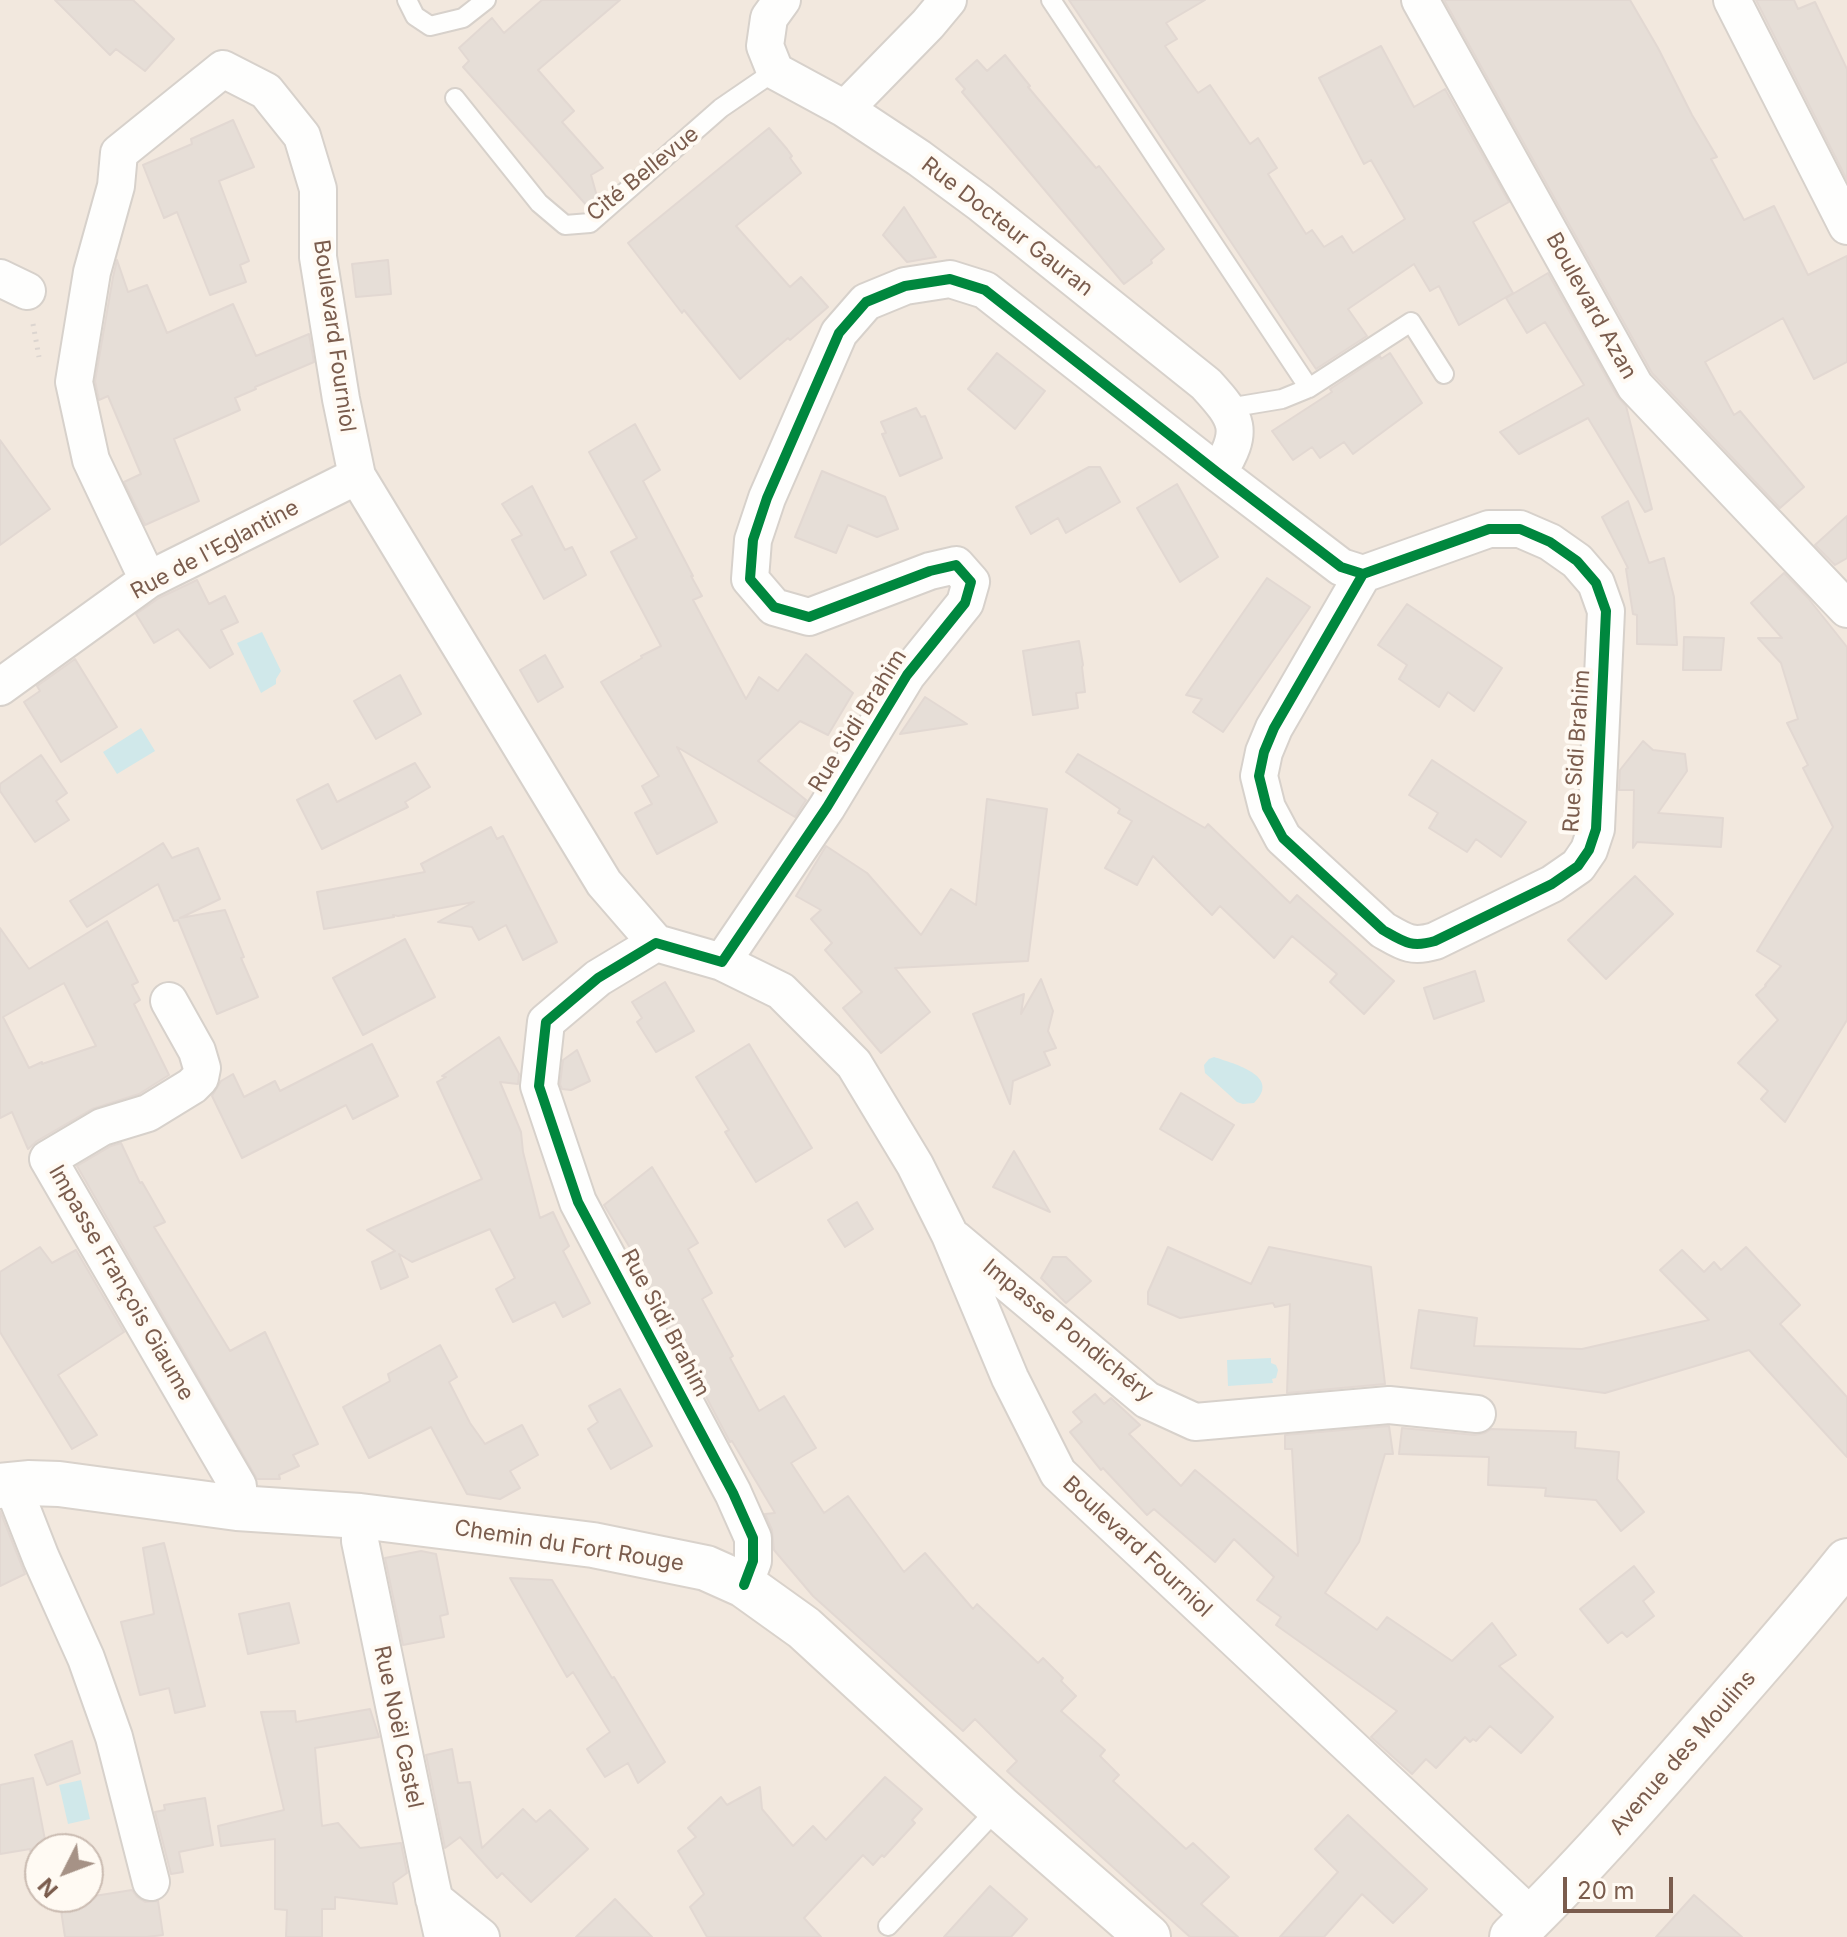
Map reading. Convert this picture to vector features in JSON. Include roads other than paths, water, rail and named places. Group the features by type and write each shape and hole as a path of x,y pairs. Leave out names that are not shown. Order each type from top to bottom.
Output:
{"main road":[{"name":"Chemin du Fort Rouge","path":"6,1485 59,1484 237,1508 360,1516 593,1545 706,1568 744,1585 804,1628 999,1807 1148,1937"},
{"name":"Avenue des Moulins","path":"1522,1927 1612,1835 1847,1561"}],"street":[{"path":"775,71 765,46 769,18 782,0"},
{"path":"845,109 948,0"},
{"name":"Boulevard Azan","path":"1420,0 1635,386 1847,609"},
{"path":"1732,0 1847,226"},
{"name":"Boulevard Fourniol","path":"148,580 91,460 74,382 92,272 116,186 119,153 223,69 266,91 302,136 318,189 318,257 357,476 604,883 656,943"},
{"name":"Rue Docteur Gauran","path":"775,71 845,109 980,203 1206,384 1228,408"},
{"name":"Rue Sidi Brahim","path":"722,962 827,807 907,675 965,603 971,582 956,565 930,571 809,617 774,607 750,579 753,540 767,498 839,333 866,302 905,286 950,279 985,290 1341,567 1363,574 1489,529 1520,529 1550,542 1577,561 1596,583 1606,611 1596,829 1589,850 1578,866 1552,884 1419,946 1401,941 1383,930 1283,838 1267,808 1259,776 1274,728 1363,574"},
{"path":"1218,473 1229,457 1236,430 1228,408"},
{"name":"Rue de l'Eglantine","path":"0,687 148,580 357,476"},
{"path":"656,943 722,962"},
{"name":"Rue Sidi Brahim","path":"656,943 598,978 546,1022 539,1086 578,1202 733,1493 753,1538 753,1561 744,1585"},
{"name":"Boulevard Fourniol","path":"722,962 781,991 854,1064 915,1165 950,1235 1010,1378 1058,1473 1522,1927"},
{"name":"Impasse François Giaume","path":"169,1001 197,1051 202,1068 200,1078 148,1113 102,1127 48,1159 238,1486 237,1508"},
{"name":"Impasse Pondichéry","path":"950,1235 1147,1400 1195,1422 1389,1405 1477,1414"},
{"path":"6,1485 86,1658 114,1737 151,1882"},
{"name":"Rue Noël Castel","path":"360,1516 360,1541 443,1937"},
{"path":"434,1899 481,1937"}],"lane":[{"path":"407,0 415,16 430,26 463,18 486,0"},
{"path":"1051,0 1309,388"},
{"name":"Cité Bellevue","path":"455,98 539,203 565,225 590,223 721,108 775,71"},
{"path":"1228,408 1282,399 1309,388 1411,322 1444,374"},
{"path":"888,1926 999,1807"}],"water":[{"path":"262,632 281,671 276,684 261,693 237,643"},
{"path":"141,728 155,751 117,774 103,752"},
{"path":"1214,1057 1252,1072 1259,1078 1263,1085 1254,1103 1237,1102 1205,1073 1204,1065"},
{"path":"1271,1358 1271,1363 1278,1370 1273,1383 1228,1386 1227,1360"},
{"path":"81,1780 90,1819 68,1824 59,1785"}]}
